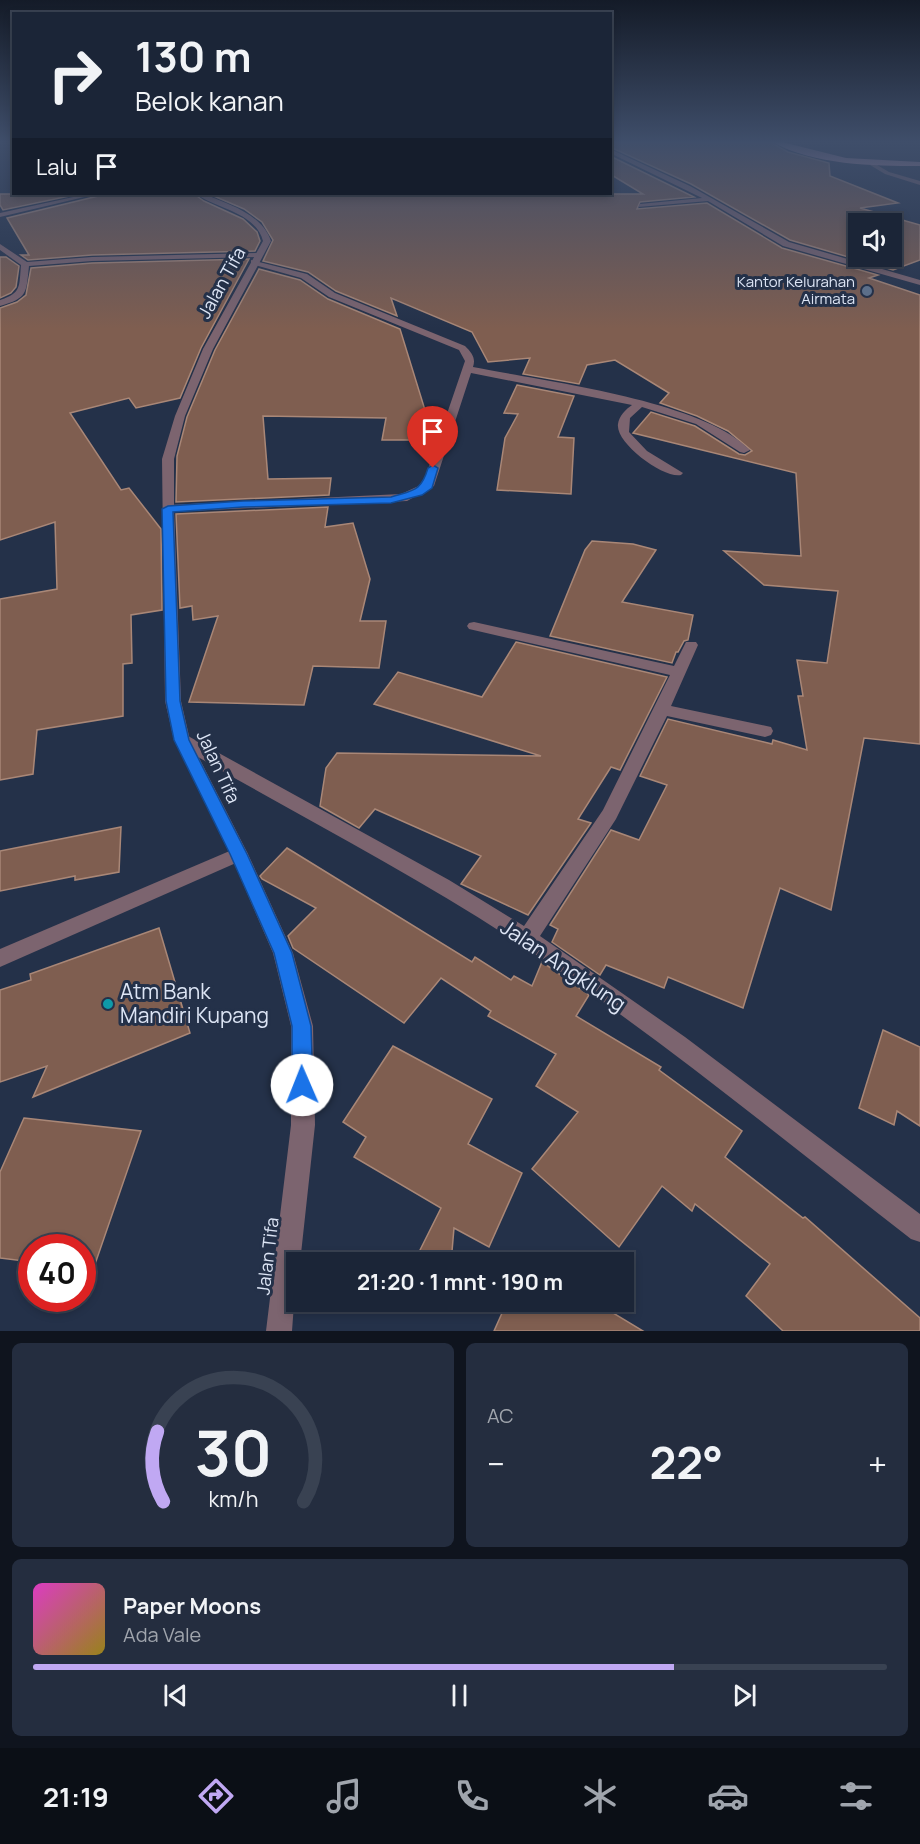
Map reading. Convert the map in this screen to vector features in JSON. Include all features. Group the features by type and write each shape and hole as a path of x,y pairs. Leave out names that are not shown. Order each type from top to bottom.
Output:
{"street":[{"path":"0,215 49,204"},
{"name":"Jalan Tifa","path":"221,204 244,215 261,228 267,241 208,349 180,416 168,459 173,701 182,740 283,953 302,1026 303,1125 279,1331"},
{"path":"640,206 659,204"},
{"path":"719,204 786,244 920,283"},
{"path":"0,246 25,264 92,259 256,259 304,276 332,295 462,348 468,354 470,361 428,486 418,492 391,500 243,504 168,509"},
{"path":"0,303 16,298 22,292 25,264"},
{"path":"466,369 640,403 700,422 744,450"},
{"path":"640,403 627,414 622,426 625,436 644,454 677,473"},
{"path":"474,626 679,672"},
{"path":"527,938 610,814 662,710 691,645"},
{"path":"662,710 765,731"},
{"name":"Jalan Angklung","path":"182,740 240,775 417,872 527,938 707,1067 920,1230"},
{"path":"0,958 25,945 238,854"}],"building":[{"path":"0,204 31,204 3,210"},
{"path":"64,204 211,204 243,219 257,232 260,241 255,251 92,255 28,260 21,255 29,255 7,218"},
{"path":"233,204 639,204 637,209 709,204 782,248 878,275 869,278 920,295 920,744 864,738 831,910 780,888 743,1008 668,977 664,988 606,965 600,975 552,942 558,929 550,925 611,830 639,840 667,785 640,776 668,719 772,744 773,740 807,750 798,696 803,696 797,660 827,663 838,591 764,585 724,551 801,556 796,473 633,433 651,412 695,426 739,454 745,455 752,451 728,431 697,416 660,403 669,393 615,360 587,365 579,384 523,374 530,358 488,362 472,332 391,298 397,316 336,291 308,272 263,261 273,240 262,222"},
{"path":"727,204 890,204 860,208 878,213 848,213 848,257 790,240"},
{"path":"902,220 920,225 920,260 902,267"},
{"path":"0,257 6,257 19,266 16,287 11,293 0,298"},
{"path":"249,259 201,348 180,398 136,408 129,398 70,413 121,490 129,488 161,529 162,610 131,615 132,663 123,664 123,716 37,730 33,774 0,780 0,599 57,589 55,522 0,540 0,308 17,302 26,295 31,268 92,263"},
{"path":"883,267 901,267 893,270"},
{"path":"259,269 300,280 328,299 400,329 429,423 427,440 382,440 386,418 263,416 268,479 331,478 329,495 176,502 177,456 187,417 215,350"},
{"path":"517,385 574,396 558,437 574,438 571,494 497,490 505,438 518,414 504,413"},
{"path":"328,507 325,527 353,523 370,579 360,621 386,621 379,668 313,666 304,705 189,702 218,616 193,620 192,606 180,608 176,514"},
{"path":"592,541 633,544 656,550 622,602 693,615 688,640 684,641 676,652 672,663 550,636 585,550"},
{"path":"516,642 667,677 620,770 611,767 578,819 591,823 528,915 461,884 481,856 375,809 359,828 320,806 326,768 337,753 541,756 374,704 398,672 482,697"},
{"path":"121,827 119,872 75,880 75,876 0,891 0,851"},
{"path":"287,848 472,962 475,957 511,980 514,976 532,986 542,962 589,995 576,1016 661,1067 659,1070 742,1131 725,1157 803,1218 805,1217 920,1318 920,1331 783,1331 746,1296 770,1264 695,1204 692,1211 662,1186 619,1247 532,1169 578,1112 536,1086 556,1054 488,1016 491,1011 441,978 404,1023 293,948 288,936 316,908 260,876"},
{"name":"Atm Bank Mandiri Kupang","path":"159,928 190,1033 33,1097 47,1066 0,1082 0,990 31,980 30,974"},
{"path":"883,1030 920,1047 920,1126 897,1111 894,1125 859,1108"},
{"path":"393,1046 492,1099 468,1144 522,1173 489,1247 454,1228 452,1252 419,1252 441,1208 354,1157 366,1137 343,1122"},
{"path":"24,1118 141,1131 96,1261 96,1234 18,1234 18,1260 0,1258 0,1172"},
{"path":"503,1312 612,1312 643,1331 494,1331"}],"place":[{"name":"Kantor Kelurahan Airmata","path":"867,291"},
{"name":"Atm Bank Mandiri Kupang","path":"108,1004"}],"route":[{"path":"302,1085 302,1026 283,953 182,740 173,701 168,509 243,504 391,500 403,498 428,486 433,468"}]}
